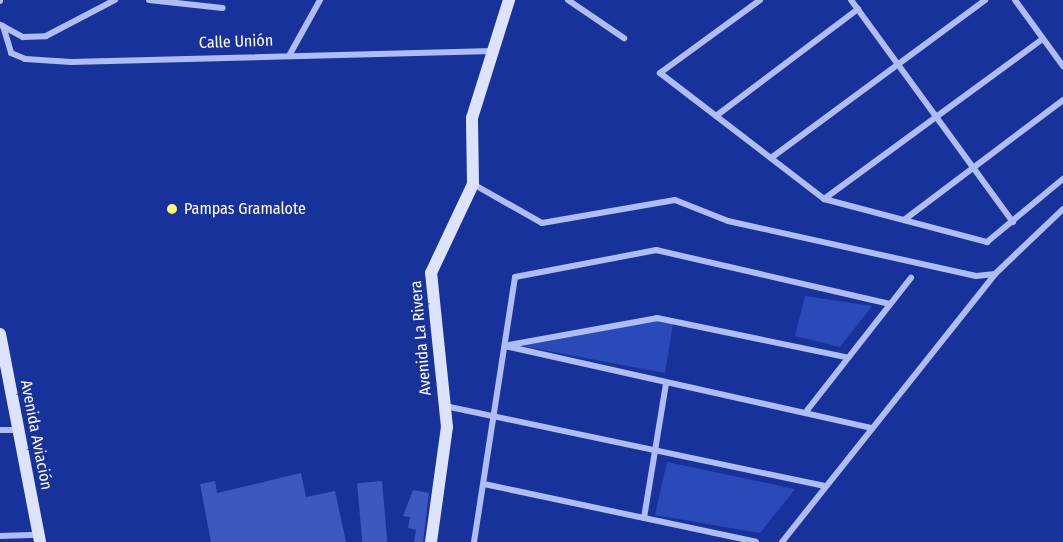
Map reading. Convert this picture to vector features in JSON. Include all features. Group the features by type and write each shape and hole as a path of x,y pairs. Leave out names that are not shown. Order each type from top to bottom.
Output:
{"street":[{"path":"2,26 23,37 46,36 115,0"},
{"path":"149,0 223,8"},
{"path":"290,54 320,0"},
{"name":"Avenida La Rivera","path":"431,542 447,427 431,273 473,184 472,118 509,0"},
{"path":"568,0 624,38"},
{"path":"760,0 660,73 824,199 987,242 1063,179"},
{"path":"851,0 1013,222"},
{"path":"771,158 985,0"},
{"path":"1015,0 1063,66"},
{"path":"716,116 858,9"},
{"name":"Calle Unión","path":"2,26 4,44 25,59 493,51"},
{"path":"824,199 1043,39"},
{"path":"904,220 1063,100"},
{"path":"473,184 542,224 675,200 728,221 976,276 995,274"},
{"path":"782,542 824,486 995,274 1063,209"},
{"path":"474,542 515,277 656,250 889,304"},
{"path":"805,413 846,357 910,278"},
{"path":"505,346 657,318 846,357"},
{"name":"Avenida Aviación","path":"0,334 39,538"},
{"path":"505,346 871,428"},
{"path":"644,518 666,383"},
{"path":"444,406 824,486"},
{"path":"0,430 18,430"},
{"path":"484,484 756,542"},
{"path":"0,536 39,538"}],"shaded area":[{"path":"805,296 872,306 840,347 795,336"},
{"path":"659,320 673,324 665,373 522,346"},
{"path":"667,462 795,489 760,533 655,515"}],"building":[{"path":"301,473 306,497 335,491 346,542 211,542 200,484 215,481 217,493"},
{"path":"382,481 387,542 362,542 357,483"},
{"path":"413,490 429,493 423,542 414,542 416,530 408,528 410,517 403,516"}],"place":[{"name":"Pampas Gramalote","path":"172,209"}]}
